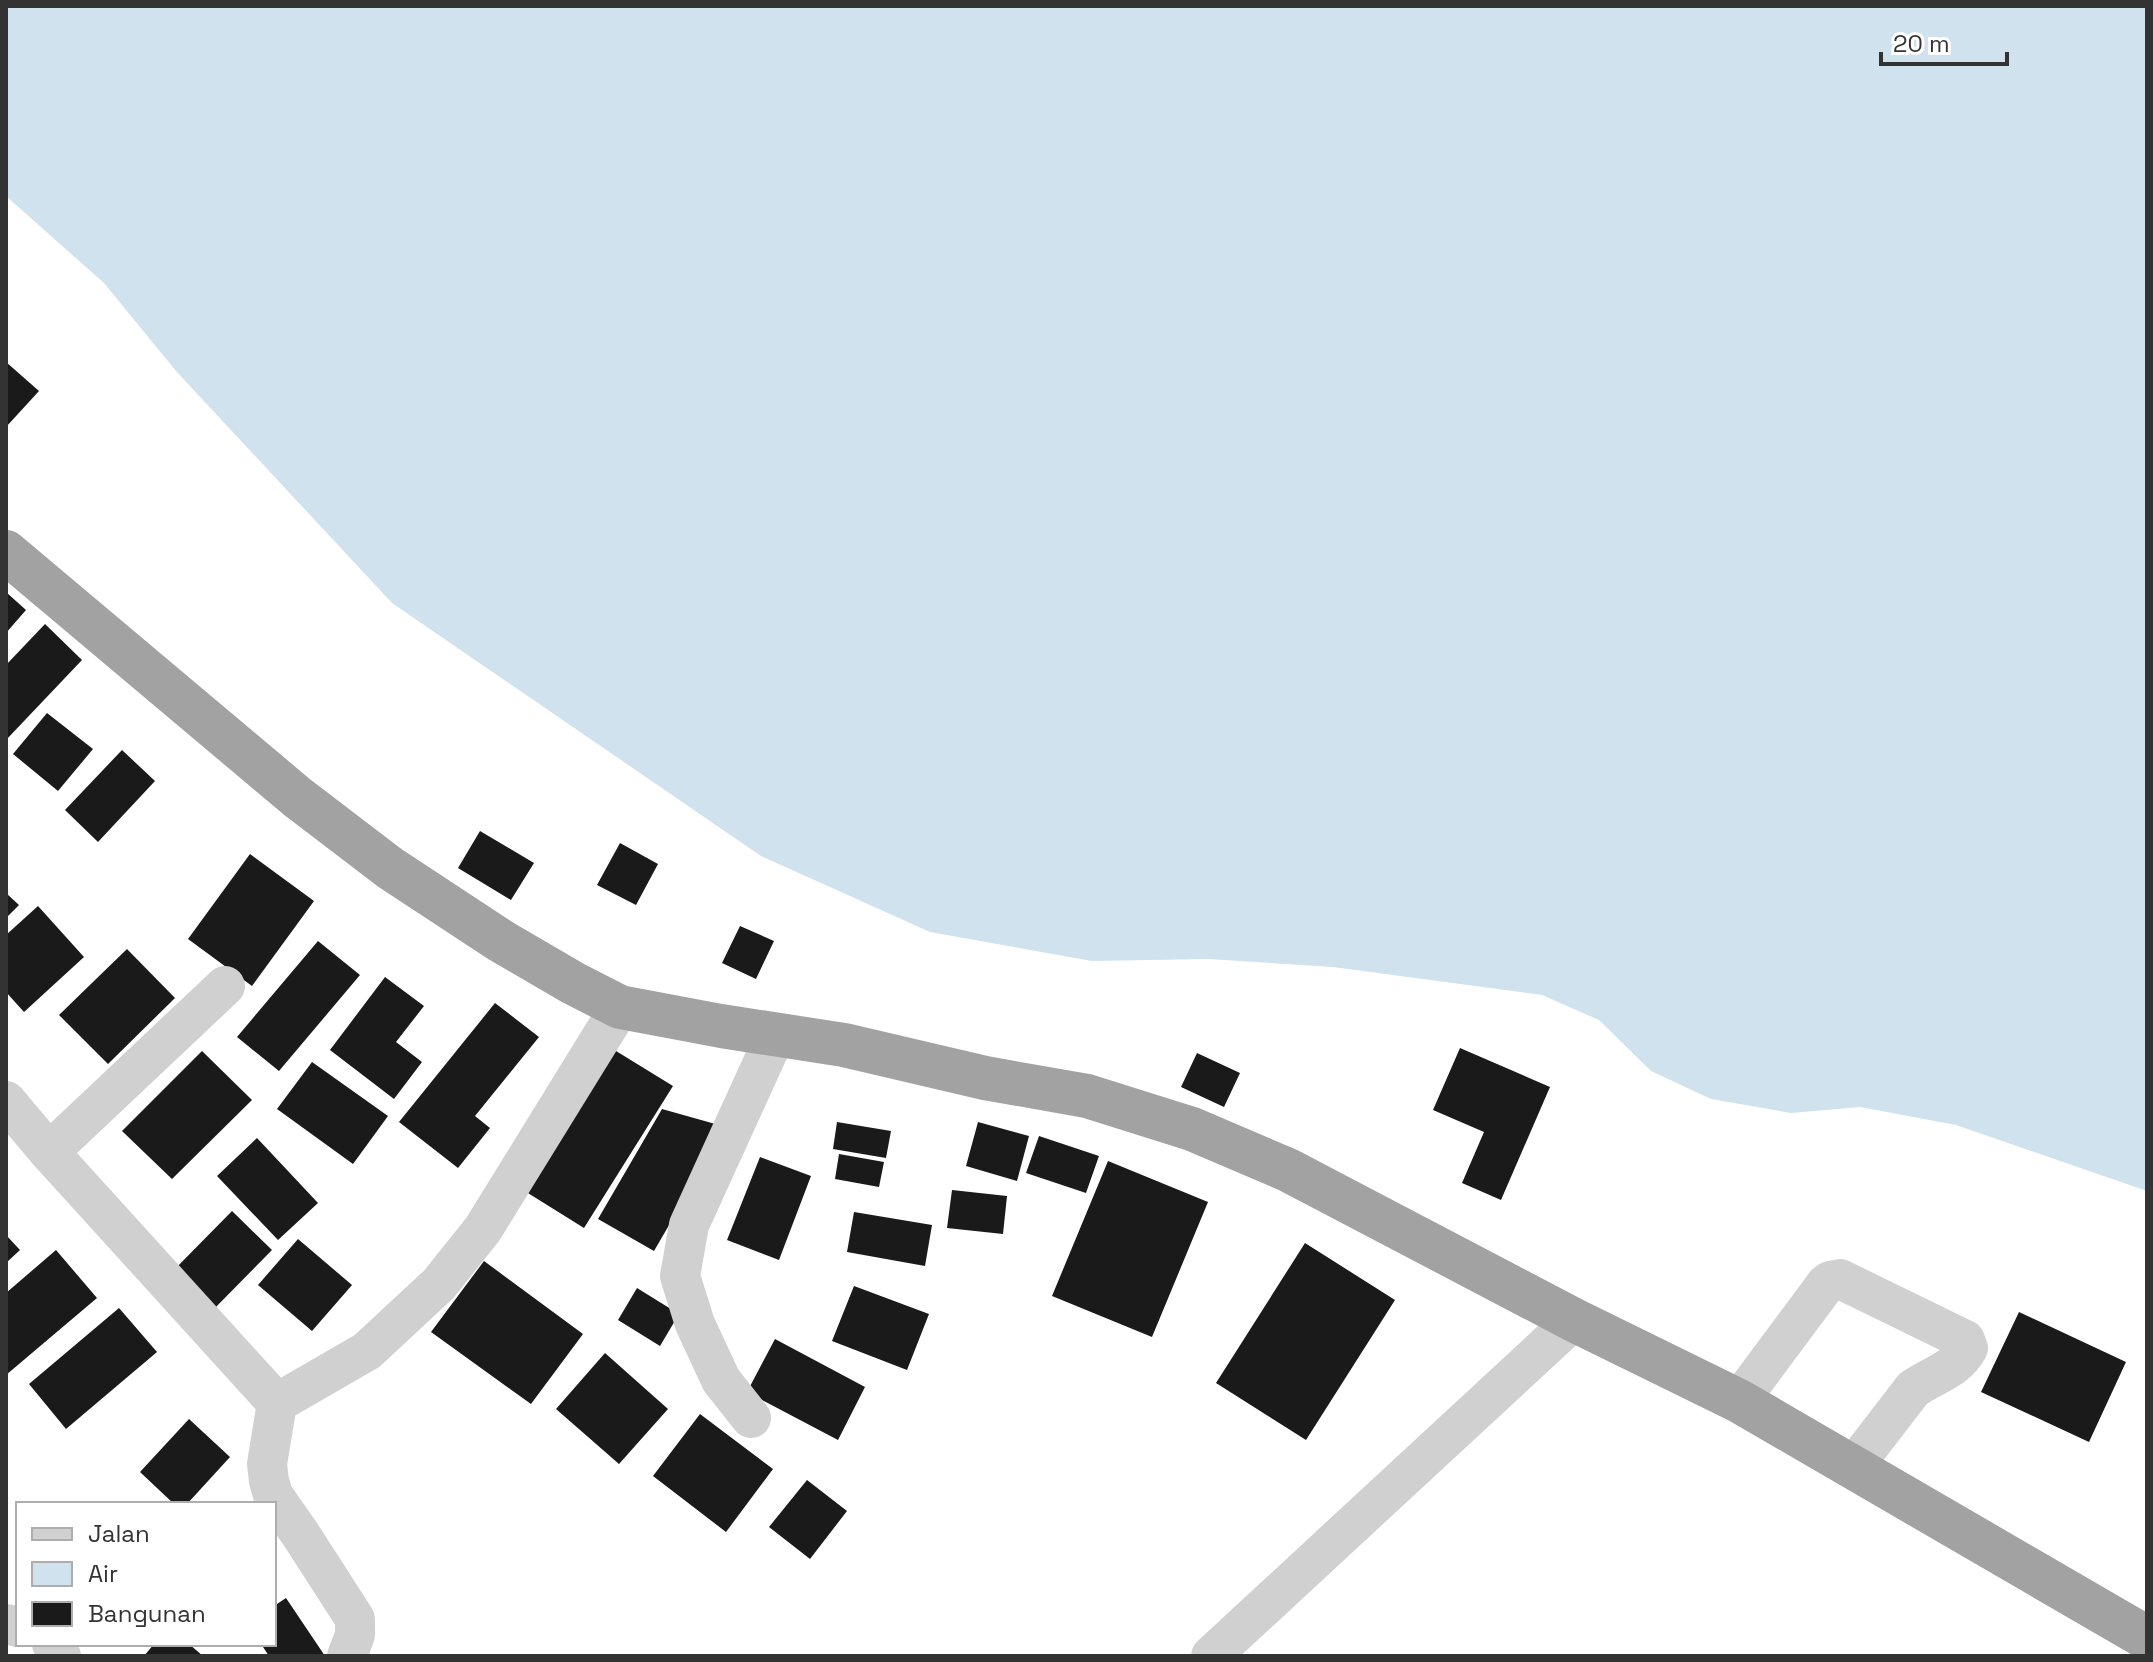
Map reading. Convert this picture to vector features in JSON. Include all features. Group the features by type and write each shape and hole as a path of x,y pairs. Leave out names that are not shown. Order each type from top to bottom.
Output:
{"highway":[{"path":"6,552 297,797 390,868 501,941 620,1007 844,1045 985,1078 1087,1096 1192,1129 1288,1170 1574,1320 1739,1401 2147,1638"}],"street":[{"path":"49,1152 225,986"},
{"path":"277,1403 367,1351 439,1284 483,1229 620,1007"},
{"path":"751,1418 721,1380 695,1324 680,1276 689,1225 776,1034"},
{"path":"9,1112 277,1403"},
{"path":"1739,1401 1826,1284 1835,1279 1965,1340 1967,1353 1947,1371 1913,1389 1853,1467"},
{"path":"1211,1656 1574,1320"},
{"path":"277,1403 267,1464 269,1481 273,1495 355,1619 355,1635 347,1656"}],"water":[{"path":"6,6 2147,6 2147,1191 1956,1125 1860,1107 1791,1113 1711,1099 1651,1071 1599,1020 1542,995 1333,967 1208,959 1092,961 930,932 761,856 392,603 176,371 104,283 6,196"}],"building":[{"path":"6,362 39,391 6,427"},
{"path":"6,592 26,610 6,633"},
{"path":"45,624 82,660 6,740 6,665"},
{"path":"47,713 93,749 58,791 13,754"},
{"path":"122,750 155,781 98,842 65,810"},
{"path":"480,831 534,863 511,900 458,868"},
{"path":"620,843 658,864 636,905 597,885"},
{"path":"250,854 314,901 252,986 188,939"},
{"path":"6,893 19,905 6,918"},
{"path":"38,906 84,957 24,1012 6,992 6,935"},
{"path":"740,926 774,941 756,979 722,963"},
{"path":"318,941 360,975 279,1071 237,1037"},
{"path":"127,949 175,998 108,1064 59,1015"},
{"path":"385,977 424,1006 396,1042 422,1062 394,1099 330,1050"},
{"path":"495,1003 539,1037 475,1116 490,1128 458,1168 399,1122"},
{"path":"603,1043 673,1086 584,1228 515,1185"},
{"path":"1460,1048 1550,1087 1501,1200 1462,1183 1484,1132 1433,1110"},
{"path":"202,1051 252,1100 172,1179 122,1131"},
{"path":"1197,1053 1240,1073 1224,1107 1181,1087"},
{"path":"312,1062 388,1116 353,1164 277,1109"},
{"path":"662,1109 726,1127 654,1251 598,1219"},
{"path":"837,1122 891,1131 886,1158 833,1149"},
{"path":"978,1122 1029,1136 1017,1181 966,1166"},
{"path":"1039,1136 1099,1156 1086,1193 1026,1173"},
{"path":"257,1138 318,1203 278,1240 217,1176"},
{"path":"839,1154 884,1162 879,1187 835,1179"},
{"path":"760,1157 811,1176 779,1260 727,1240"},
{"path":"1108,1161 1208,1202 1152,1337 1052,1296"},
{"path":"952,1190 1007,1196 1003,1234 947,1228"},
{"path":"232,1211 272,1250 212,1311 172,1272"},
{"path":"854,1212 932,1225 925,1266 847,1252"},
{"path":"6,1235 20,1250 6,1263"},
{"path":"298,1239 352,1285 312,1331 258,1285"},
{"path":"1305,1243 1395,1300 1306,1440 1216,1383"},
{"path":"56,1250 97,1298 6,1375 6,1293"},
{"path":"484,1261 583,1334 531,1404 431,1332"},
{"path":"854,1286 929,1314 907,1370 832,1341"},
{"path":"637,1288 679,1314 660,1346 618,1320"},
{"path":"119,1308 157,1352 66,1429 29,1384"},
{"path":"2019,1312 2126,1362 2089,1442 1981,1392"},
{"path":"775,1339 865,1387 838,1440 747,1392"},
{"path":"605,1353 668,1409 619,1464 556,1409"},
{"path":"700,1414 773,1469 726,1532 653,1476"},
{"path":"189,1419 230,1457 189,1502 172,1502 140,1472"},
{"path":"807,1480 847,1511 810,1559 769,1527"},
{"path":"286,1598 325,1656 269,1656 262,1646 276,1646 276,1605"},
{"path":"152,1646 191,1646 203,1656 144,1656"}]}
